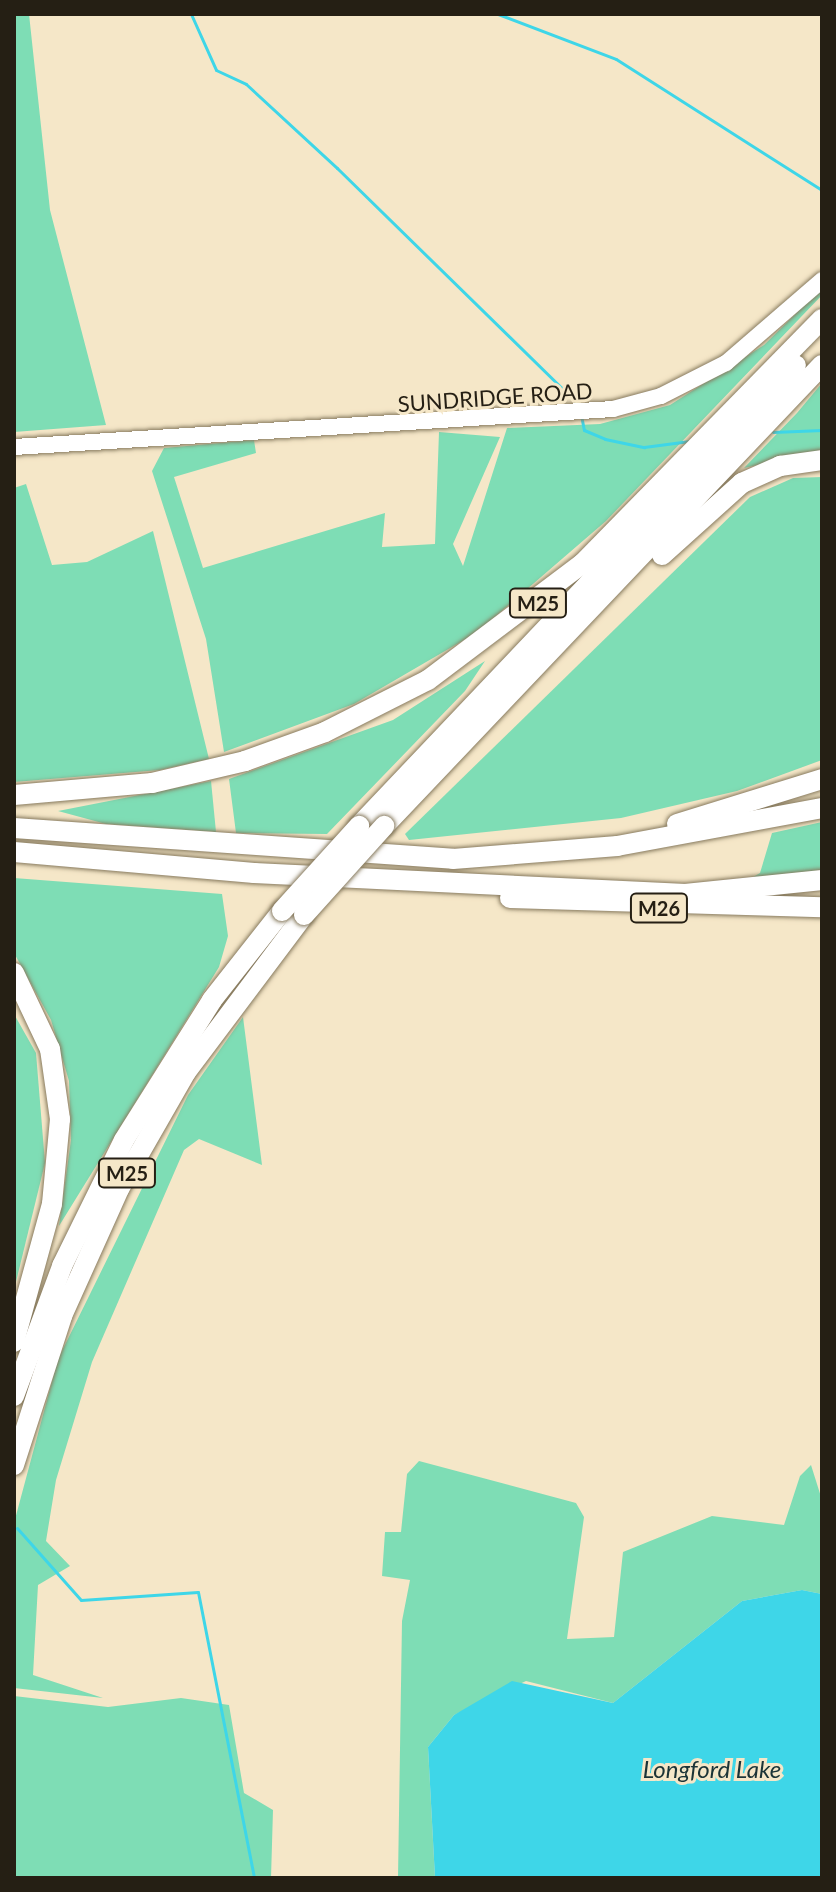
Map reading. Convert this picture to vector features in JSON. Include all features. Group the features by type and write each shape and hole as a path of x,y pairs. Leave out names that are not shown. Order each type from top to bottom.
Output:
{"highway":[{"name":"M25","path":"14,795 152,783 245,761 366,714 428,680 582,564 822,319"},
{"name":"M25","path":"14,1396 62,1266 124,1140 212,1000 282,911 359,826 822,337"},
{"name":"M25","path":"14,1465 62,1316 133,1162 209,1039 304,915 384,826 503,705 822,365"},
{"name":"M25","path":"503,705 730,491 768,470 822,460"},
{"path":"574,852 822,779"},
{"path":"14,828 345,856 574,852 822,808"},
{"path":"14,852 254,873 685,894 822,880"},
{"name":"M26","path":"254,873 588,904 822,907"},
{"path":"14,973 50,1049 60,1133 52,1204 14,1342"}],"main road":[{"name":"SUNDRIDGE ROAD","path":"14,447 582,414 687,385 749,347 822,280"}],"green space":[{"path":"14,14 29,14 50,210 106,425 14,432"},
{"path":"822,288 822,295 606,521 476,633 354,704 224,752 206,639 152,471 164,448 254,440 256,453 174,477 203,568 385,513 382,547 435,544 439,432 500,437 453,544 463,566 507,428 600,424 670,405 764,345"},
{"path":"822,383 822,450 744,468 797,413"},
{"path":"822,477 822,760 737,791 621,818 409,840 405,834 750,497 793,478"},
{"path":"26,484 52,565 87,562 153,531 209,759 160,770 14,782 14,488"},
{"path":"485,661 465,691 327,834 236,833 229,779 393,720"},
{"path":"211,781 216,832 106,824 58,811"},
{"path":"822,822 822,870 741,884 760,873 772,833"},
{"path":"14,878 222,894 228,936 219,967 59,1226 71,1140 69,1081 51,1020 14,953"},
{"path":"14,1014 36,1053 45,1163 14,1290"},
{"path":"243,1017 262,1165 199,1139 184,1150 92,1362 56,1480 46,1541 70,1566 38,1585 33,1675 103,1698 14,1688 14,1523 58,1359 188,1095"},
{"path":"419,1461 576,1503 584,1517 567,1639 614,1637 623,1552 712,1516 784,1525 800,1476 811,1465 822,1500 822,1594 802,1590 742,1601 613,1703 526,1681 454,1715 428,1747 435,1878 398,1878 402,1621 410,1580 382,1576 385,1532 401,1532 407,1474"},
{"path":"14,1696 108,1707 181,1698 229,1705 244,1793 273,1810 271,1878 14,1878"}],"water":[{"name":"Longford Lake","path":"802,1590 822,1594 822,1878 435,1878 428,1747 454,1715 512,1681 613,1703 742,1601"}],"waterway":[{"path":"191,14 216,70 246,84 337,168 578,404"},
{"path":"498,14 616,59 822,190"},
{"path":"581,415 584,430 605,439 644,447 690,441"},
{"path":"773,432 822,430"},
{"path":"17,1528 81,1600 198,1592 254,1878"}]}
